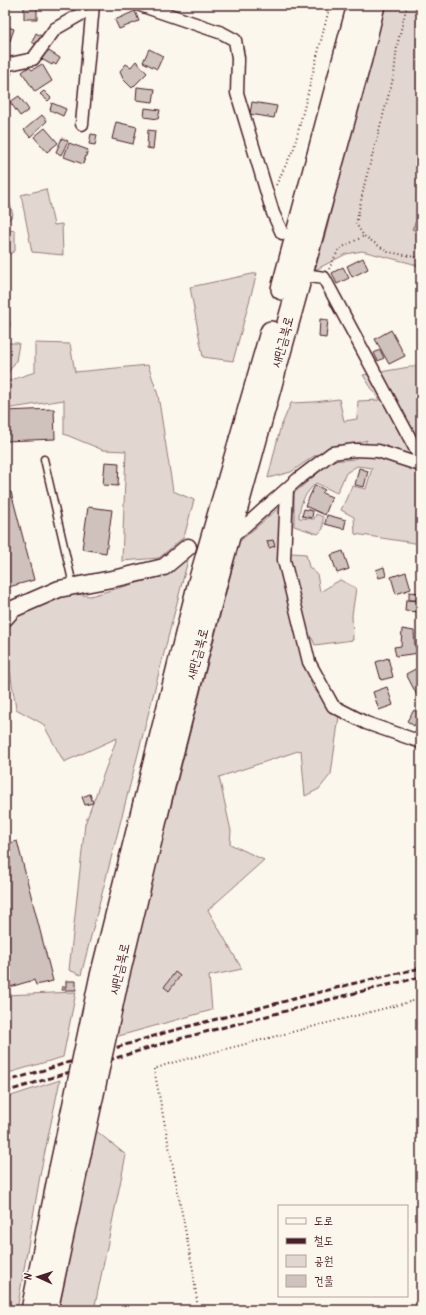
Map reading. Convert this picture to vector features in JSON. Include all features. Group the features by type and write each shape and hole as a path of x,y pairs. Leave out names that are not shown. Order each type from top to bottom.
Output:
{"highway":[{"name":"새만금북로","path":"32,1310 69,1166 108,981 199,582 274,319 358,5"},
{"name":"새만금북로","path":"108,981 165,782 216,584 361,59 374,5"},
{"name":"새만금북로","path":"47,1310 69,1166"}],"street":[{"path":"5,65 32,59 55,29 79,10 94,5 82,124"},
{"path":"140,5 222,33 235,40 238,58 237,93 269,200 282,233"},
{"path":"310,276 324,278 421,459"},
{"path":"237,533 298,479 332,453 355,450 378,451 421,465"},
{"path":"287,489 284,560 309,662 312,668 333,706 366,723 421,742"},
{"path":"5,618 13,609 59,589 122,578 164,567 188,547"}],"lane":[{"path":"44,459 73,587"}],"path":[{"path":"269,200 294,148 330,5"},
{"path":"408,5 397,46 394,75 365,182 356,224 364,236 388,252 421,258"},
{"path":"324,278 339,248 364,236"},
{"path":"198,1310 193,1270 154,1069 171,1063 421,999"}],"green space":[{"path":"386,5 421,5 421,212 412,229 421,233 421,267 362,251 346,254 315,270 327,228 346,149"},
{"path":"46,189 54,225 62,224 63,255 32,252 21,195"},
{"path":"5,198 9,200 13,215 5,224"},
{"path":"5,229 15,231 15,251 5,256"},
{"path":"257,273 233,361 203,357 190,287"},
{"path":"5,292 7,292 10,326 5,340"},
{"path":"5,343 19,343 16,361 5,377"},
{"path":"35,343 70,344 75,372 148,365 158,395 173,491 194,500 184,537 159,558 122,561 126,451 103,450 64,434 64,400 5,409 5,382 35,372"},
{"path":"421,365 421,544 355,534 354,517 341,510 352,486 366,489 372,468 357,466 346,473 337,493 316,483 309,490 304,499 300,508 299,518 314,519 316,514 323,517 323,529 318,534 294,526 294,493 332,461 355,459 367,440 314,456 291,472 268,478 280,429 291,403 339,399 344,421 357,419 358,401 379,400 363,375"},
{"path":"281,506 278,552 306,554 309,567 317,574 320,592 340,580 356,588 352,615 353,640 315,645 312,638 296,638 313,688 339,716 331,774 319,789 305,796 301,750 219,777 231,831 230,844 264,860 208,910 242,969 209,976 212,1010 115,1037 139,931 239,542"},
{"path":"189,556 81,975 69,970 85,824 117,738 64,762 43,724 16,709 10,671 5,662 5,632 21,612 70,593 90,596 158,577"},
{"path":"76,992 63,1057 5,1074 5,995"},
{"path":"60,1080 41,1170 17,1310 5,1310 5,1098"},
{"path":"95,1130 126,1155 94,1310 59,1310"}],"shaded area":[{"path":"421,212 421,233 412,229"}],"building":[{"path":"24,5 37,5 37,19 24,19"},
{"path":"135,11 139,21 119,29 115,20"},
{"path":"5,26 14,29 10,41 5,39"},
{"path":"36,33 43,37 39,46 32,42"},
{"path":"44,48 60,58 56,65 53,63 52,65 38,57"},
{"path":"149,49 163,56 157,69 143,62"},
{"path":"136,61 147,73 132,88 124,80 120,71 126,64 131,67"},
{"path":"42,64 52,81 35,92 22,72 29,67 32,70"},
{"path":"8,67 12,74 6,77 11,88 5,91 5,69"},
{"path":"137,87 155,89 153,102 136,100"},
{"path":"44,91 51,98 48,101 40,94"},
{"path":"19,96 29,110 20,116 10,102"},
{"path":"252,102 277,106 274,118 250,114"},
{"path":"52,103 66,109 63,116 50,110"},
{"path":"145,108 160,110 158,119 144,117"},
{"path":"42,115 47,121 30,137 24,130"},
{"path":"116,122 137,127 133,144 112,139"},
{"path":"45,128 58,143 47,152 34,137"},
{"path":"148,130 155,131 153,149 147,148"},
{"path":"91,134 97,135 95,145 89,144"},
{"path":"62,138 68,141 61,155 56,152"},
{"path":"69,143 88,150 83,164 64,157"},
{"path":"363,258 368,269 352,277 347,266"},
{"path":"343,267 349,278 337,284 332,273"},
{"path":"320,319 328,320 326,338 319,337"},
{"path":"391,330 405,356 389,364 375,339"},
{"path":"380,350 384,358 378,361 374,353"},
{"path":"54,409 55,439 5,441 5,411"},
{"path":"105,462 119,463 118,486 103,485"},
{"path":"359,468 368,471 364,487 355,485"},
{"path":"315,485 325,490 322,493 332,497 325,515 305,506"},
{"path":"11,492 34,580 5,588 5,493"},
{"path":"88,507 112,510 106,553 82,549"},
{"path":"304,509 313,511 312,518 302,516"},
{"path":"327,515 346,520 344,529 325,524"},
{"path":"273,540 275,546 269,548 267,541"},
{"path":"343,551 349,569 337,573 331,555"},
{"path":"384,567 386,576 379,578 376,570"},
{"path":"406,572 411,589 396,594 391,577"},
{"path":"409,592 421,593 421,600 409,600"},
{"path":"406,600 421,601 421,612 405,611"},
{"path":"402,629 414,631 415,647 419,646 420,653 396,656 394,647 401,646"},
{"path":"388,658 393,677 381,680 376,662"},
{"path":"421,666 421,695 418,697 406,674"},
{"path":"387,687 393,705 379,710 373,692"},
{"path":"414,710 421,715 414,726 407,721"},
{"path":"90,794 93,803 85,805 82,797"},
{"path":"17,841 53,981 36,985 34,980 10,987 5,965 5,845"},
{"path":"175,972 180,976 169,991 164,987"},
{"path":"66,981 76,981 76,990 62,990 62,987 66,987"}],"railway":[{"path":"5,1082 167,1032 351,984 421,968"},
{"path":"5,1092 171,1041 421,977"}]}
